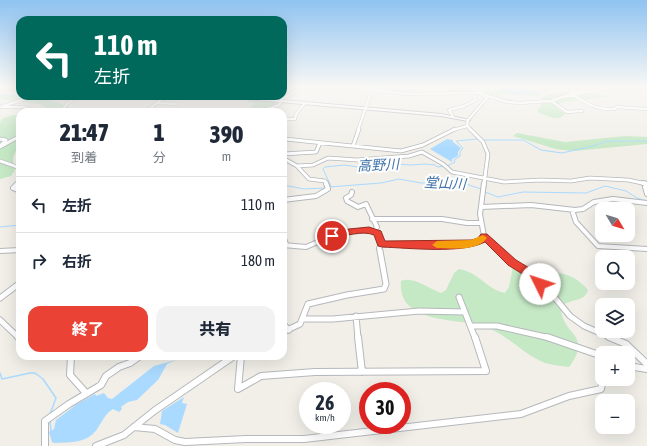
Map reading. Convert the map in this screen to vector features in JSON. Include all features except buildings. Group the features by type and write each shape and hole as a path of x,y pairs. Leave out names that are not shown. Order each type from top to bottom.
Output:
{"street":[{"path":"287,119 295,119 296,114 301,108"},
{"path":"353,146 365,108 453,117 468,120"},
{"path":"453,117 449,110 455,108"},
{"path":"479,108 468,120 467,126 487,148 488,154 481,207 481,223 484,236 512,263 532,276 570,316 588,328 626,344 647,364"},
{"path":"561,108 567,112 582,111"},
{"path":"594,108 598,110 609,110 616,108"},
{"path":"629,108 647,109"},
{"path":"287,139 407,150 423,145 460,127 467,126"},
{"path":"0,146 16,138"},
{"path":"0,139 6,140 0,146"},
{"path":"287,154 316,152 320,143"},
{"path":"297,166 313,165 328,158 358,160 409,156 422,152 446,166 452,172 508,182 541,180 570,181 590,178 628,180 647,185 644,187 647,194"},
{"path":"287,160 297,166 309,178 325,181 328,188 325,192 316,196 287,200"},
{"path":"0,161 16,167"},
{"path":"352,192 351,195 346,198 347,201 358,207 366,204 377,228 375,231"},
{"path":"481,207 532,205 579,210 591,203 613,198 647,203"},
{"path":"572,210 576,222 598,246 647,249"},
{"path":"372,219 442,219 467,223 481,223"},
{"path":"287,245 306,247 339,234 369,230 375,231 378,233 382,244 379,248 386,284 384,289 347,295 308,304 304,319 298,327 287,331"},
{"path":"382,244 461,245 473,244 481,240 484,236"},
{"path":"0,251 16,250"},
{"path":"0,298 16,286"},
{"path":"241,360 238,389 261,376 315,372 486,371 471,326 459,297"},
{"path":"304,319 333,319 420,312 465,312"},
{"path":"356,316 362,372"},
{"path":"0,320 16,334"},
{"path":"471,326 497,326 544,336 595,354"},
{"path":"72,360 70,375 86,393"},
{"path":"45,446 45,421 86,393 101,385 106,376 119,367 134,360"},
{"path":"96,446 124,435 154,411 228,360"},
{"path":"635,367 647,369"},
{"path":"134,428 155,429 176,440 185,442 246,439 304,439 521,414 569,396 601,389 602,386"}],"green space":[{"path":"539,108 557,108 565,114 559,118 555,118 543,115 537,111"},
{"path":"16,115 16,150 13,159 15,170 11,176 0,179 0,122 3,118"},
{"path":"517,133 565,142 625,136 647,137 647,144 574,151 556,149 513,136"},
{"path":"513,267 540,274 565,274 578,280 588,290 580,299 568,302 561,307 562,317 574,335 578,347 576,356 569,367 545,363 530,355 501,334 485,327 420,313 409,306 404,300 401,289 401,281 411,280 441,293 446,290 454,273 459,269 472,274 493,288 505,293 509,287"}],"water":[{"path":"447,139 453,140 453,142 461,148 458,152 458,156 452,159 452,162 430,149"},
{"path":"176,360 167,364 158,380 137,400 128,402 121,407 122,409 119,412 113,409 108,412 95,432 90,436 73,442 52,442 49,432 54,429 56,420 77,404 95,394 96,396 104,393 108,398 112,399 154,366"},
{"path":"184,397 182,403 187,404 178,433 165,425 160,424 162,411"}],"waterway":[{"name":"高野川","path":"447,166 455,162 454,160 460,156 460,152 463,148 456,141 478,139"},
{"name":"高野川","path":"483,140 523,140 541,150 562,153 593,146 607,141 647,141"},
{"name":"高野川","path":"331,186 323,169 325,167 344,165 358,167 380,163 411,165 425,164 435,165 437,167 444,166"},
{"name":"堂山川","path":"329,187 381,183 399,179 421,183 460,182 481,189"},
{"name":"高野川","path":"287,186 304,189 326,188"},
{"name":"堂山川","path":"485,192 498,197 523,192 586,193 605,186 626,191 637,198 647,201"},
{"name":"高野川","path":"0,227 16,225"},
{"path":"0,373 2,379 30,373 35,373 43,379 56,398 50,414"},
{"path":"50,421 51,431"}],"slow traffic":[{"path":"437,245 473,244 483,238"}],"route":[{"path":"332,236 349,232 369,230 378,233 382,244 461,245 473,244 481,240 484,236 488,238 512,263 528,272 540,284"}]}
